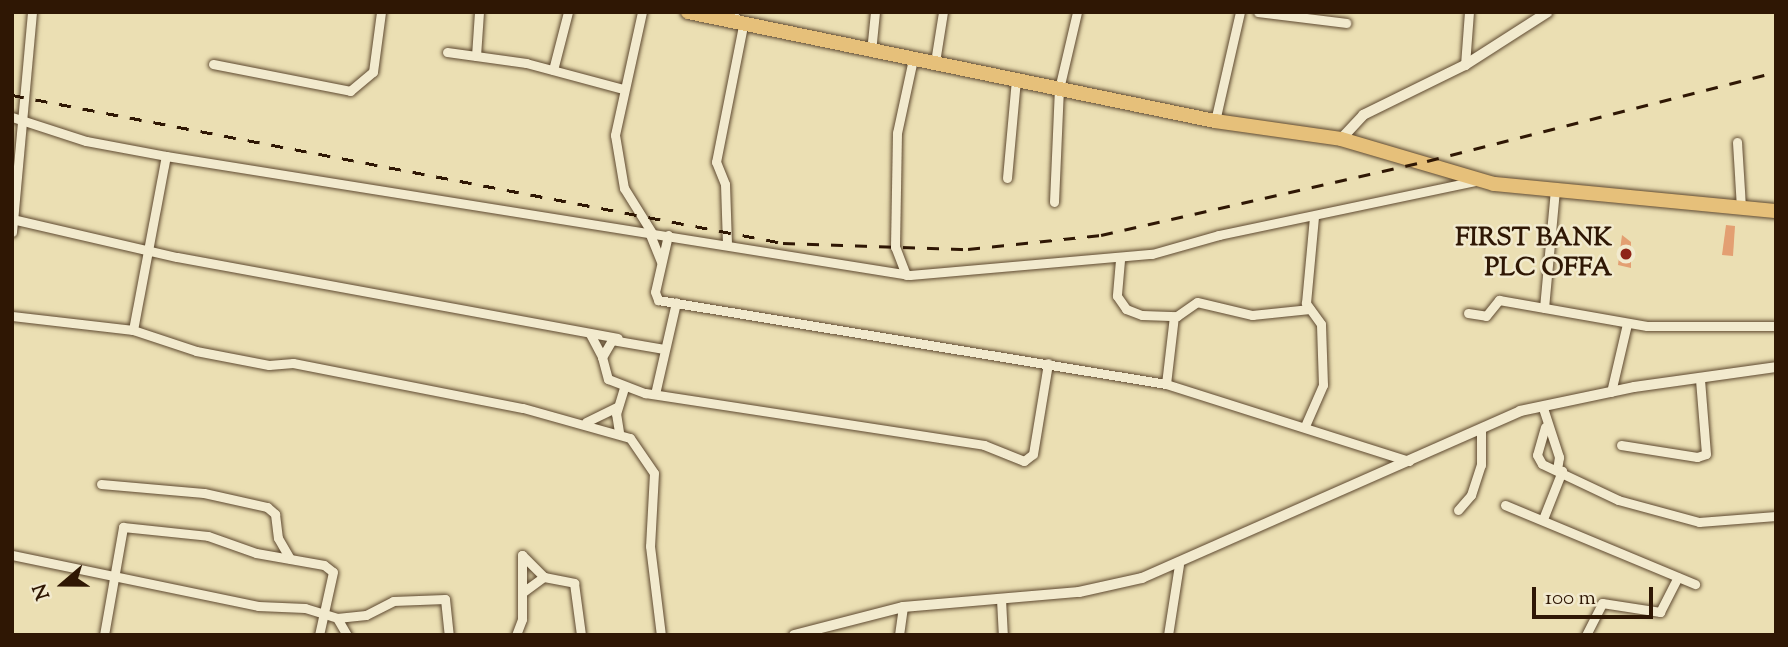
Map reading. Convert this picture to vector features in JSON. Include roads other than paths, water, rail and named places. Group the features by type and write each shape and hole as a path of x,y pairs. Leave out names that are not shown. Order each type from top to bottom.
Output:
{"main road":[{"path":"688,12 743,26 935,62 1215,121 1342,139 1481,180 1555,190 1776,211"}],"street":[{"path":"12,232 25,120 32,12"},
{"path":"213,64 351,91 373,72 381,12"},
{"path":"476,56 479,12"},
{"path":"553,70 568,12"},
{"path":"642,12 615,135 620,172 650,232 661,262"},
{"path":"727,244 725,184 716,162 743,26 731,12"},
{"path":"871,52 875,12"},
{"path":"935,62 943,12"},
{"path":"1054,202 1059,89 1077,12"},
{"path":"1215,121 1240,12"},
{"path":"1258,12 1346,23"},
{"path":"1465,65 1469,12"},
{"path":"1342,139 1363,115 1465,65 1548,12"},
{"path":"447,51 553,70 623,89"},
{"path":"906,275 894,237 897,133 913,58"},
{"path":"1007,178 1016,80"},
{"path":"12,117 86,141 166,156 299,174 548,221 650,232 906,275 1119,260 1481,180"},
{"path":"1737,142 1741,208"},
{"path":"133,330 166,156"},
{"path":"1544,308 1555,190"},
{"path":"1306,426 1323,385 1321,324 1306,303 1314,216"},
{"path":"14,219 149,249 620,338 663,349"},
{"path":"668,235 655,295 676,302 1166,384 1306,426 1409,461"},
{"path":"1119,260 1116,288 1126,309 1174,316 1197,302 1252,315 1310,309"},
{"path":"1468,313 1484,317 1499,300 1626,324 1776,326"},
{"path":"655,394 663,349 676,302"},
{"path":"12,316 133,330 196,351 269,365 293,363 586,422 619,432 640,447 654,473 650,545 661,635"},
{"path":"1166,384 1174,316"},
{"path":"1611,392 1626,324"},
{"path":"590,334 602,357 608,379 624,388 984,445 1028,461 1048,363"},
{"path":"602,357 609,343 620,338"},
{"path":"794,635 903,607 1089,590 1179,565 1520,411 1611,392 1776,367"},
{"path":"1621,445 1689,456 1706,454 1700,379"},
{"path":"619,432 617,407 624,388"},
{"path":"586,422 617,407"},
{"path":"1543,408 1545,427 1559,457 1559,470 1543,519"},
{"path":"1545,427 1537,456 1542,464 1618,500 1682,520 1776,516"},
{"path":"1458,510 1471,495 1481,465 1481,429"},
{"path":"101,484 204,493 267,507 275,514 278,538 290,559"},
{"path":"1505,505 1695,584"},
{"path":"104,635 111,579 123,527 208,536 334,572 322,612 319,635"},
{"path":"12,555 111,579 322,612 337,618 366,615 393,601 445,599 449,635"},
{"path":"516,635 523,592 522,555 544,577 574,583 581,635"},
{"path":"1168,635 1179,565"},
{"path":"523,592 544,577"},
{"path":"1586,635 1602,603 1660,612 1678,577"},
{"path":"1001,599 1003,635"},
{"path":"899,635 903,607"},
{"path":"337,618 347,635"}],"railway":[{"path":"12,95 783,243 968,249 1101,235 1427,161 1776,72"}],"place":[{"name":"FIRST BANK PLC OFFA","path":"1626,254"}]}
